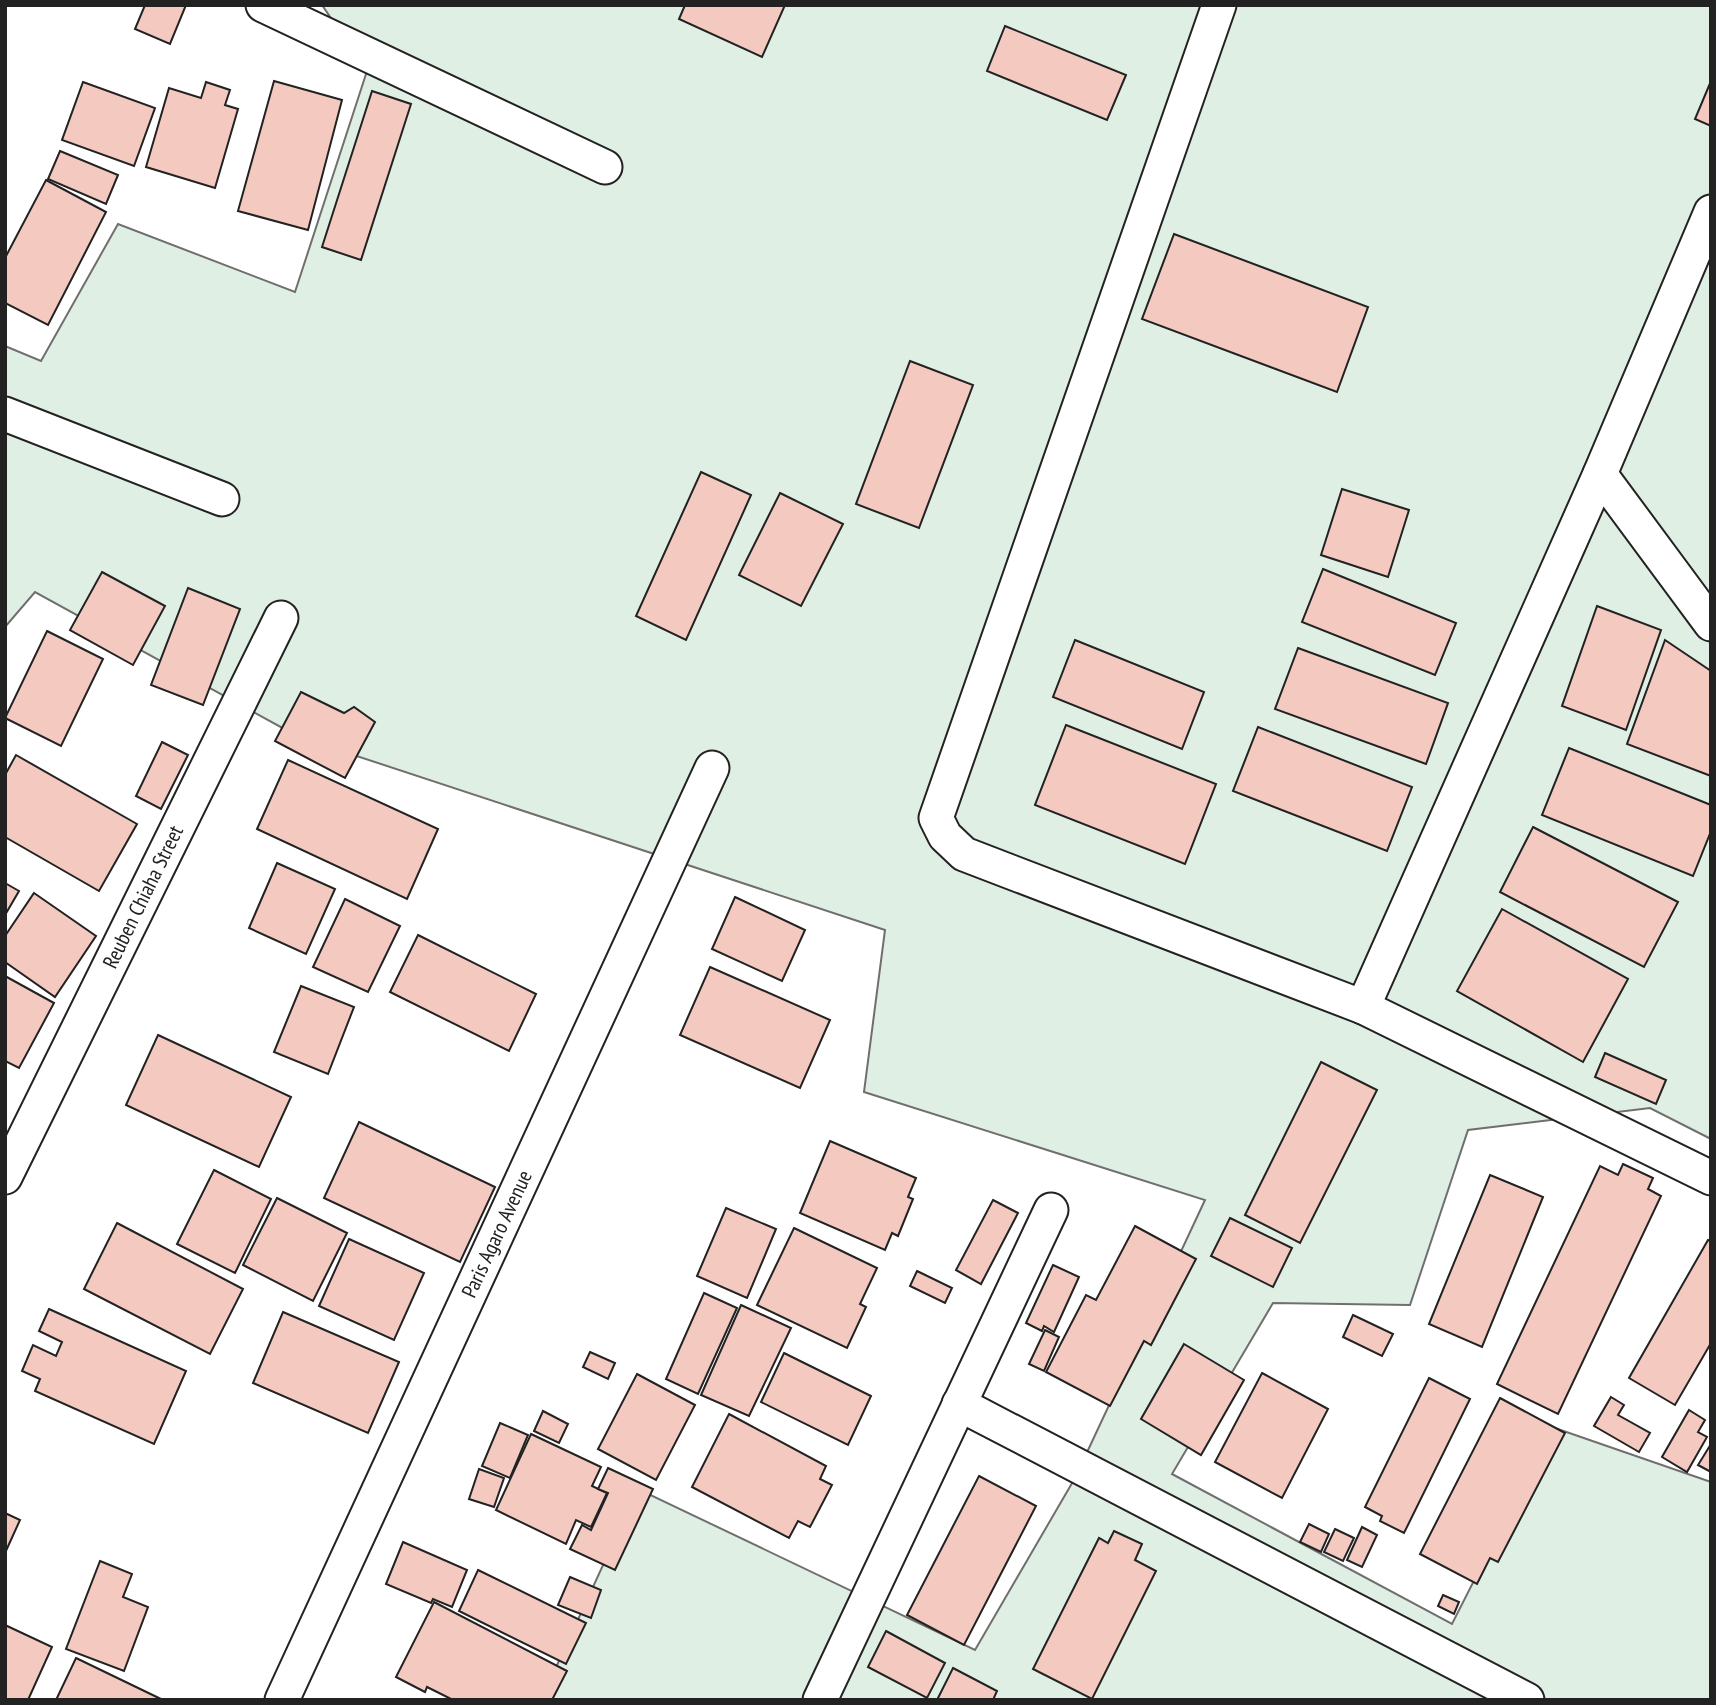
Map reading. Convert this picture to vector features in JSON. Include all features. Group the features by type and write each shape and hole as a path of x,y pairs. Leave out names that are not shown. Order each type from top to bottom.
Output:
{"street":[{"path":"263,5 605,167"},
{"path":"1219,5 936,818 945,836 964,855 1363,1007 1711,1178"},
{"path":"1363,1007 1600,474 1711,212"},
{"path":"5,414 222,499"},
{"path":"1600,474 1711,624"},
{"name":"Reuben Chiaha Street","path":"5,1177 281,618"},
{"name":"Paris Agaro Avenue","path":"282,1700 712,768"},
{"path":"820,1700 1051,1210"},
{"path":"959,1404 1527,1700"}],"green space":[{"path":"322,5 1711,6 1711,1139 1650,1108 1468,1130 1410,1305 1273,1303 1172,1474 1452,1624 1552,1427 1711,1482 1711,1700 541,1700 638,1489 975,1650 1075,1478 1205,1200 864,1092 885,930 299,737 35,592 5,627 5,346 41,361 118,224 295,292 367,71"}],"building":[{"path":"145,5 186,5 170,44 135,29"},
{"path":"685,5 785,5 762,57 679,19"},
{"path":"1005,26 1126,75 1107,120 987,71"},
{"path":"274,81 342,100 308,230 238,211"},
{"path":"1711,81 1711,126 1695,119"},
{"path":"83,82 155,108 134,166 62,140"},
{"path":"206,82 230,90 225,105 238,109 215,188 146,167 169,88 201,98"},
{"path":"372,91 411,104 361,260 322,247"},
{"path":"60,151 118,175 106,204 48,179"},
{"path":"46,180 106,212 48,325 5,303 5,258"},
{"path":"1174,234 1368,307 1337,392 1142,319"},
{"path":"910,361 973,385 919,528 856,504"},
{"path":"701,472 751,495 686,640 636,616"},
{"path":"1342,489 1409,510 1388,577 1321,555"},
{"path":"780,493 843,524 801,606 739,575"},
{"path":"1323,569 1456,623 1435,675 1302,622"},
{"path":"102,572 165,606 133,665 70,630"},
{"path":"188,588 240,609 203,705 151,685"},
{"path":"1597,606 1661,630 1626,730 1562,706"},
{"path":"47,631 103,659 61,746 5,718"},
{"path":"1075,640 1204,692 1182,749 1053,697"},
{"path":"1665,640 1711,671 1711,776 1627,744"},
{"path":"1298,648 1448,703 1426,764 1275,709"},
{"path":"301,692 344,713 354,707 375,722 345,778 275,741"},
{"path":"1066,725 1216,784 1185,864 1035,805"},
{"path":"1258,727 1412,787 1387,851 1233,791"},
{"path":"162,742 188,755 161,809 136,796"},
{"path":"1569,748 1711,805 1711,831 1693,876 1542,815"},
{"path":"16,755 137,824 99,891 5,837 5,775"},
{"path":"288,760 438,829 407,899 257,829"},
{"path":"1533,827 1678,902 1644,967 1500,892"},
{"path":"277,863 335,889 306,954 249,928"},
{"path":"5,883 19,891 5,915"},
{"path":"34,893 96,936 55,997 5,962 5,936"},
{"path":"735,897 805,930 782,981 712,949"},
{"path":"345,899 400,926 368,992 313,967"},
{"path":"1502,909 1628,979 1583,1062 1457,991"},
{"path":"418,935 536,994 509,1051 390,992"},
{"path":"710,967 830,1020 800,1088 680,1035"},
{"path":"5,976 54,1003 19,1068 5,1061"},
{"path":"301,986 354,1007 328,1074 274,1052"},
{"path":"158,1035 291,1097 259,1167 126,1105"},
{"path":"1605,1053 1666,1080 1656,1104 1595,1077"},
{"path":"1321,1062 1377,1090 1300,1243 1245,1215"},
{"path":"359,1122 495,1187 460,1262 324,1198"},
{"path":"830,1141 916,1178 908,1197 913,1199 898,1236 892,1233 885,1250 800,1213"},
{"path":"1623,1164 1653,1178 1648,1189 1661,1196 1558,1414 1497,1384 1600,1166 1618,1175"},
{"path":"214,1170 271,1199 235,1273 177,1244"},
{"path":"1490,1175 1543,1197 1482,1347 1429,1324"},
{"path":"277,1198 347,1233 313,1301 243,1265"},
{"path":"993,1200 1018,1213 981,1284 956,1270"},
{"path":"726,1208 776,1229 747,1298 697,1276"},
{"path":"1230,1218 1292,1248 1273,1287 1211,1256"},
{"path":"117,1223 243,1289 210,1354 84,1289"},
{"path":"1135,1226 1196,1259 1151,1345 1144,1341 1110,1406 1046,1372 1086,1295 1096,1300"},
{"path":"794,1228 877,1268 860,1304 866,1307 847,1348 757,1305"},
{"path":"349,1239 424,1273 394,1340 319,1306"},
{"path":"1708,1240 1711,1241 1711,1343 1675,1405 1629,1378"},
{"path":"1053,1265 1079,1277 1054,1332 1044,1326 1042,1331 1026,1323"},
{"path":"917,1271 952,1288 945,1303 910,1286"},
{"path":"704,1293 737,1308 698,1394 666,1379"},
{"path":"741,1305 791,1328 749,1416 701,1395"},
{"path":"49,1309 186,1371 154,1444 35,1391 40,1379 22,1371 33,1345 56,1356 62,1342 39,1331"},
{"path":"283,1312 399,1362 368,1433 253,1383"},
{"path":"1353,1315 1393,1334 1382,1356 1343,1337"},
{"path":"1045,1330 1059,1337 1044,1371 1029,1364"},
{"path":"1184,1344 1244,1380 1201,1455 1141,1419"},
{"path":"590,1352 615,1363 608,1379 583,1367"},
{"path":"784,1353 871,1396 848,1445 761,1402"},
{"path":"1262,1373 1328,1409 1282,1498 1215,1462"},
{"path":"637,1374 695,1405 656,1480 598,1449"},
{"path":"1429,1378 1470,1399 1404,1533 1380,1521 1382,1516 1365,1507"},
{"path":"1611,1397 1624,1405 1618,1415 1650,1433 1639,1452 1594,1426"},
{"path":"1500,1398 1565,1433 1498,1562 1490,1558 1477,1584 1420,1554"},
{"path":"1689,1410 1705,1420 1698,1432 1707,1437 1687,1472 1662,1457"},
{"path":"543,1411 568,1424 559,1443 534,1431"},
{"path":"729,1414 826,1466 820,1479 832,1485 810,1527 798,1521 789,1538 692,1487"},
{"path":"500,1423 528,1435 510,1478 482,1466"},
{"path":"531,1434 601,1467 592,1486 607,1493 591,1527 576,1520 566,1544 496,1510"},
{"path":"1711,1444 1711,1472 1698,1465"},
{"path":"608,1468 653,1489 615,1570 570,1549 582,1525 591,1530 608,1493 598,1489"},
{"path":"479,1469 504,1478 494,1507 469,1499"},
{"path":"979,1476 1036,1506 964,1645 907,1615"},
{"path":"5,1513 20,1520 5,1553"},
{"path":"1309,1524 1329,1534 1321,1552 1300,1542"},
{"path":"1362,1527 1377,1535 1362,1567 1347,1560"},
{"path":"1335,1529 1354,1538 1343,1561 1324,1552"},
{"path":"1114,1531 1142,1544 1135,1560 1156,1571 1092,1699 1033,1669 1099,1538 1108,1543"},
{"path":"403,1542 467,1570 452,1607 433,1599 431,1603 386,1584"},
{"path":"100,1561 132,1574 123,1597 148,1607 124,1671 66,1649"},
{"path":"478,1570 586,1623 566,1664 459,1611"},
{"path":"570,1577 601,1590 591,1618 558,1605"},
{"path":"1443,1595 1459,1602 1454,1614 1438,1606"},
{"path":"434,1602 567,1671 552,1700 453,1700 427,1687 425,1692 396,1677"},
{"path":"5,1625 52,1647 28,1700 5,1700"},
{"path":"886,1631 945,1663 927,1698 868,1667"},
{"path":"76,1658 163,1700 56,1700"},
{"path":"953,1668 997,1691 993,1700 937,1700"}]}
